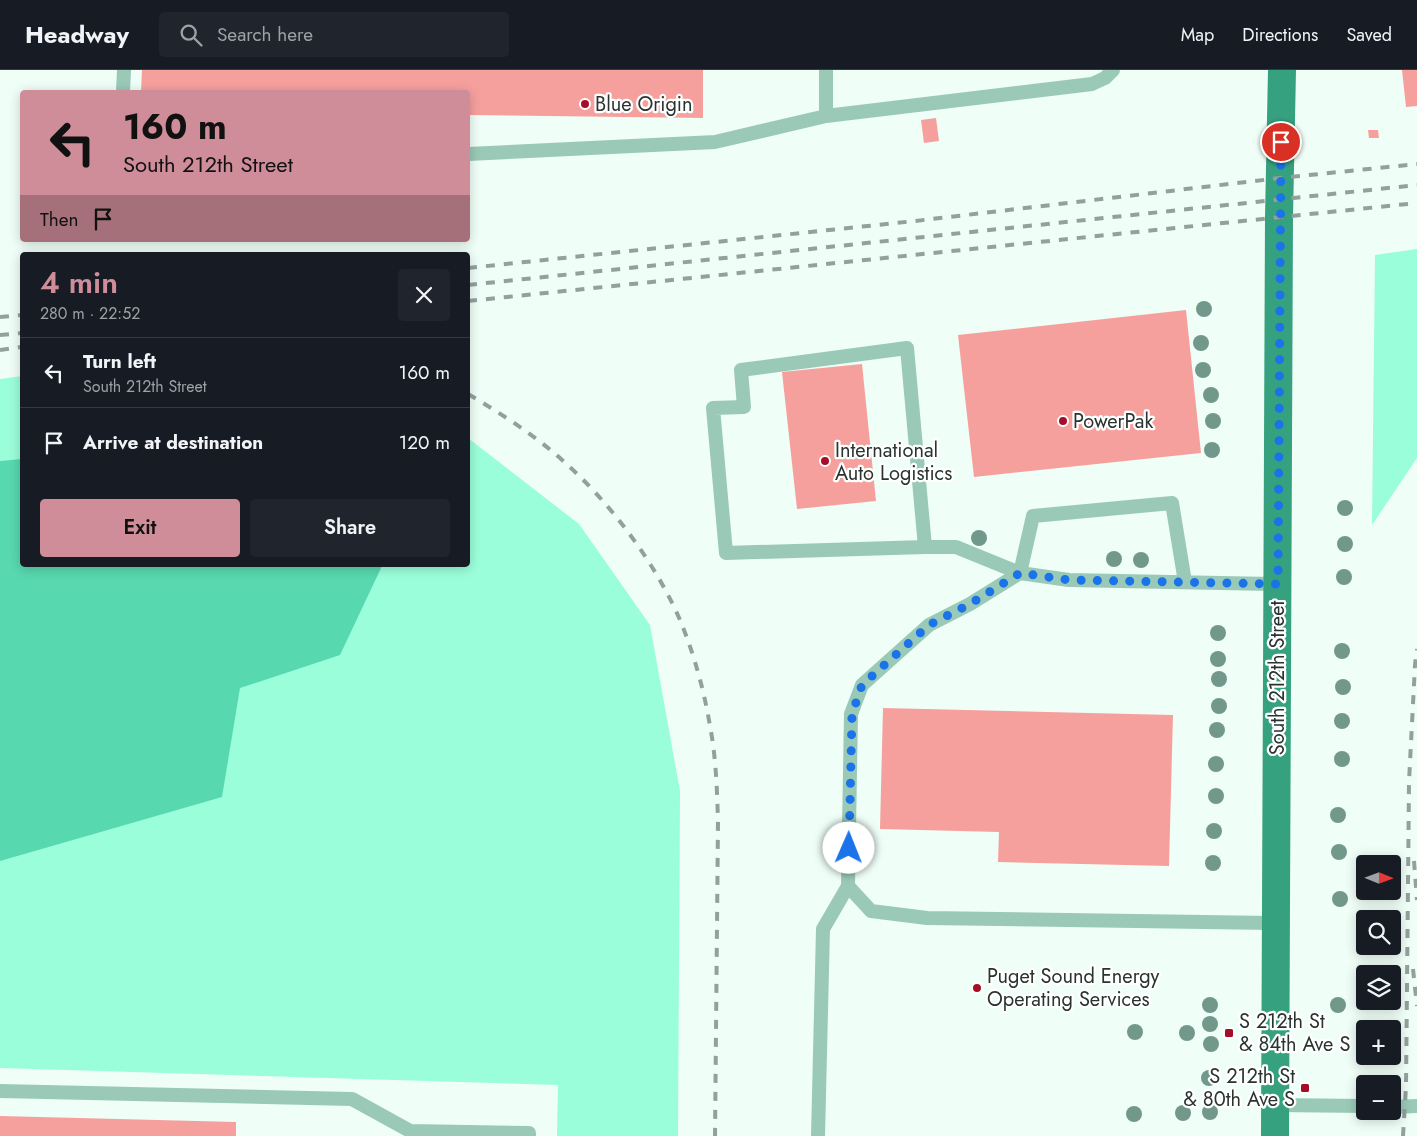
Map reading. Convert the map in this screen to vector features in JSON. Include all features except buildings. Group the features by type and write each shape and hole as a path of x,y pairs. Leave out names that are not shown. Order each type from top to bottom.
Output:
{"main road":[{"name":"South 212th Street","path":"1275,1136 1279,217 1282,70"}],"lane":[{"path":"123,90 124,70"},
{"path":"826,70 826,116"},
{"path":"470,154 715,142 826,116 1092,84 1105,78 1113,70"},
{"path":"925,547 907,348 741,370 744,407 712,408 726,553 956,547 1020,573 1069,580 1278,584"},
{"path":"818,1136 823,929 848,886 852,714 862,685 929,625 970,604 1020,573 1033,516 1172,503 1185,582"},
{"path":"848,886 871,911 927,918 1277,923"},
{"path":"0,1091 352,1099 410,1131 529,1133 529,1136"},
{"path":"1276,1104 1356,1106"},
{"path":"1401,1107 1417,1106"}],"shaded area":[{"path":"1417,249 1417,458 1372,525 1375,255"},
{"path":"20,376 20,567 470,567 470,440 579,524 650,625 680,791 678,1136 557,1136 558,1085 0,1068 0,379"},
{"path":"20,459 20,567 382,567 340,655 240,688 222,797 0,861 0,461"}],"railway":[{"path":"470,268 915,221 1280,178 1417,164"},
{"path":"470,285 1417,185"},
{"path":"470,301 1417,203"},
{"path":"0,317 20,315"},
{"path":"0,335 20,333"},
{"path":"0,350 20,347"},
{"path":"470,395 528,432 561,459 613,513 658,576 670,598 690,646 708,713 717,785 715,1136"},
{"path":"1403,1136 1406,1087 1409,782 1417,649"},
{"path":"1414,861 1417,900"},
{"path":"1413,969 1417,1006"}],"place":[{"name":"Blue Origin","path":"585,104"},
{"name":"PowerPak","path":"1063,421"},
{"name":"International Auto Logistics","path":"825,461"},
{"name":"Puget Sound Energy Operating Services","path":"977,988"},
{"name":"S 212th St & 84th Ave S","path":"1229,1033"},
{"name":"S 212th St & 80th Ave S","path":"1305,1088"}],"route":[{"path":"849,848 852,714 862,685 929,625 970,604 1020,573 1069,580 1278,584 1281,142"}]}
